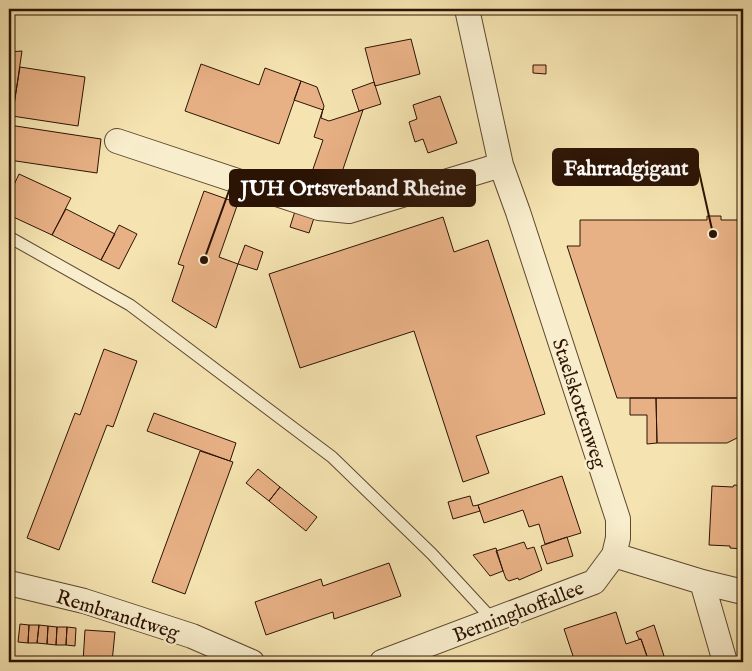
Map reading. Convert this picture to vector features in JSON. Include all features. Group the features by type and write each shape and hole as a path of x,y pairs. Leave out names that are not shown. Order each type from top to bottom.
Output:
{"street":[{"name":"Staelskottenweg","path":"468,9 501,165 618,518 618,538 614,556"},
{"path":"117,141 319,208 350,210 501,165"},
{"path":"614,556 743,592"},
{"name":"Berninghoffallee","path":"382,662 594,582 614,556"},
{"path":"702,582 725,662"},
{"name":"Rembrandtweg","path":"9,583 84,601 192,636 252,662"}],"lane":[{"path":"9,237 130,305 332,457 432,554 493,620"}],"building":[{"path":"411,39 420,74 375,86 365,48"},
{"path":"22,51 11,126 9,125 9,52"},
{"path":"201,64 259,85 265,68 301,81 279,144 185,111"},
{"path":"533,65 546,65 546,74 533,73"},
{"path":"20,67 85,77 78,126 12,116"},
{"path":"301,81 317,87 324,106 323,110 294,100"},
{"path":"374,82 381,104 359,111 352,90"},
{"path":"440,96 457,143 428,153 423,139 415,142 409,122 417,119 413,105"},
{"path":"323,109 321,118 329,121 363,110 339,181 312,172 323,140 314,137"},
{"path":"9,125 101,139 97,173 9,160"},
{"path":"19,174 71,198 52,235 9,215 9,185 13,187"},
{"path":"204,191 238,203 219,257 238,264 216,328 172,301 184,266 178,264"},
{"path":"296,208 315,215 309,233 290,227"},
{"path":"66,209 115,234 101,260 52,235"},
{"path":"707,216 721,216 721,220 743,220 743,398 617,398 567,246 580,246 580,220 707,220"},
{"path":"443,217 454,252 488,240 545,414 476,436 489,473 463,482 414,331 300,368 269,274"},
{"path":"119,225 137,234 119,269 101,260"},
{"path":"245,245 263,252 257,270 238,264"},
{"path":"104,349 137,361 113,427 107,425 59,550 27,538 75,413 80,415"},
{"path":"630,398 656,398 657,443 647,444 647,415 630,415"},
{"path":"656,398 743,398 743,435 727,443 657,443"},
{"path":"154,413 236,443 230,461 147,431"},
{"path":"200,451 233,462 185,594 152,582"},
{"path":"258,469 280,487 269,501 246,483"},
{"path":"562,476 581,533 545,544 539,524 529,527 523,510 484,523 478,505"},
{"path":"734,485 743,486 743,549 709,545 712,486 733,487"},
{"path":"280,487 317,517 306,531 269,501"},
{"path":"470,496 473,506 478,505 480,511 453,519 448,502"},
{"path":"567,537 573,556 547,564 541,546"},
{"path":"524,542 527,549 534,547 542,570 519,580 518,578 509,581 506,579 496,551"},
{"path":"496,548 503,571 490,576 473,555"},
{"path":"389,563 401,596 334,619 333,612 266,635 255,602 321,579 323,586"},
{"path":"616,612 626,644 641,639 649,662 575,662 564,629"},
{"path":"20,624 29,625 28,643 18,642"},
{"path":"29,625 39,625 37,643 28,643"},
{"path":"39,625 48,626 47,644 37,643"},
{"path":"654,625 664,656 649,662 641,639 639,639 636,632"},
{"path":"48,626 57,627 56,645 47,644"},
{"path":"57,627 67,627 66,645 56,645"},
{"path":"67,627 76,628 75,646 66,645"},
{"path":"85,630 115,632 112,662 83,662"}],"place":[{"name":"Fahrradgigant","path":"713,234"},
{"name":"JUH Ortsverband Rheine","path":"204,260"}]}
